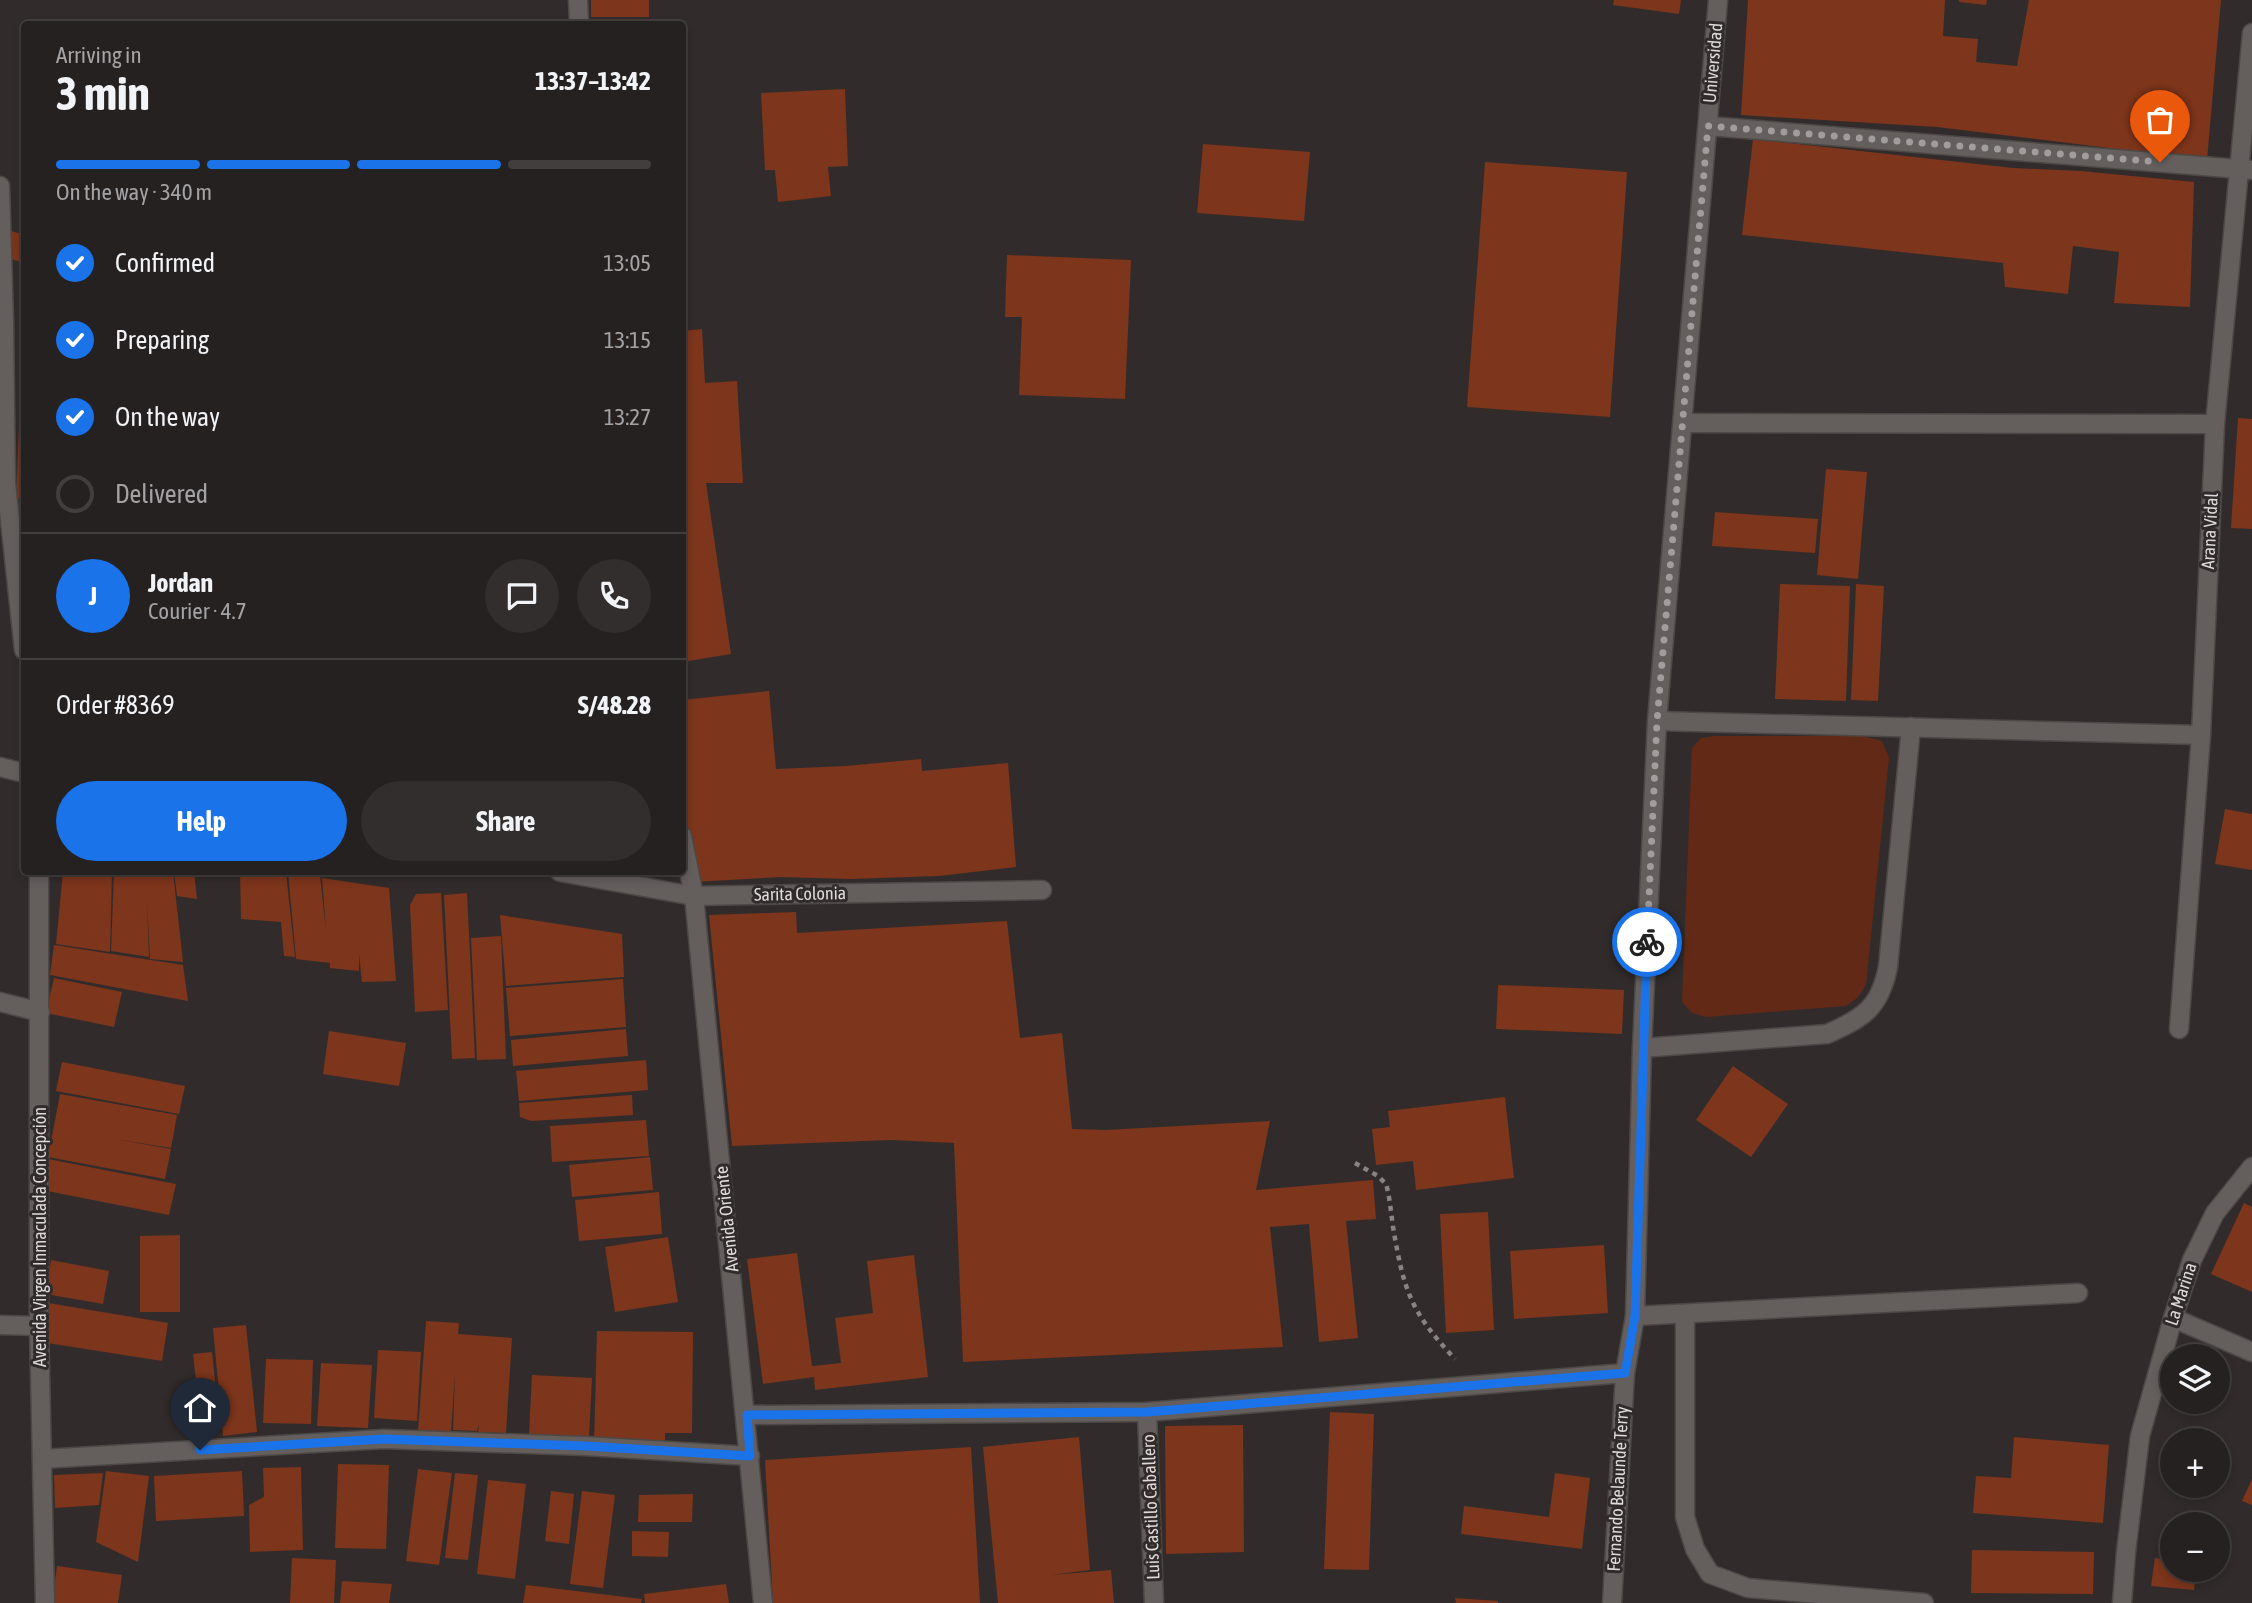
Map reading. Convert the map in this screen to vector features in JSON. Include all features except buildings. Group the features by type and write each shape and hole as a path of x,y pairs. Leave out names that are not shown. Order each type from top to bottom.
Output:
{"street":[{"path":"578,0 579,21"},
{"name":"Universidad","path":"1657,721 1718,0"},
{"name":"Arana Vidal","path":"2179,1029 2201,735 2215,424 2246,169 2252,33"},
{"path":"1708,126 2246,169"},
{"path":"0,186 3,482 21,626"},
{"path":"1684,423 2215,424"},
{"path":"1657,721 2201,735"},
{"name":"Fernando Belaunde Terry","path":"1612,1603 1625,1373 1635,1316 1642,1048 1657,721"},
{"path":"1642,1048 1827,1034 1864,1015 1875,1003 1884,987 1888,967 1911,726"},
{"path":"0,767 21,772"},
{"name":"Avenida Oriente","path":"686,856 694,896 747,1415 763,1603"},
{"name":"Avenida Virgen Inmaculada Concepción","path":"39,875 38,1326 45,1603"},
{"name":"Sarita Colonia","path":"577,875 694,896 1042,890"},
{"path":"0,1002 40,1012"},
{"name":"La Marina","path":"2122,1603 2140,1436 2173,1318 2192,1260 2215,1213 2252,1167"},
{"path":"1635,1316 2078,1293"},
{"path":"1685,1314 1685,1517 1695,1549 1710,1574 1748,1588 1924,1603"},
{"path":"2173,1318 2252,1352"},
{"path":"0,1325 38,1326"},
{"path":"747,1415 1147,1412 1625,1373"},
{"name":"Luis Castillo Caballero","path":"1147,1412 1154,1603"},
{"path":"42,1459 384,1439 585,1446 750,1456"}],"path":[{"path":"1354,1163 1378,1176 1386,1184 1400,1269 1405,1288 1420,1318 1479,1385"}],"shaded area":[{"path":"1863,736 1882,741 1889,758 1866,985 1857,998 1846,1006 1706,1017 1692,1013 1682,1002 1692,748 1701,738"}],"way so far":[{"path":"1647,942 1657,721 1708,126 2160,162"}],"route":[{"path":"200,1450 384,1439 585,1446 750,1456 747,1415 1147,1412 1625,1373 1635,1316 1647,942"}]}
